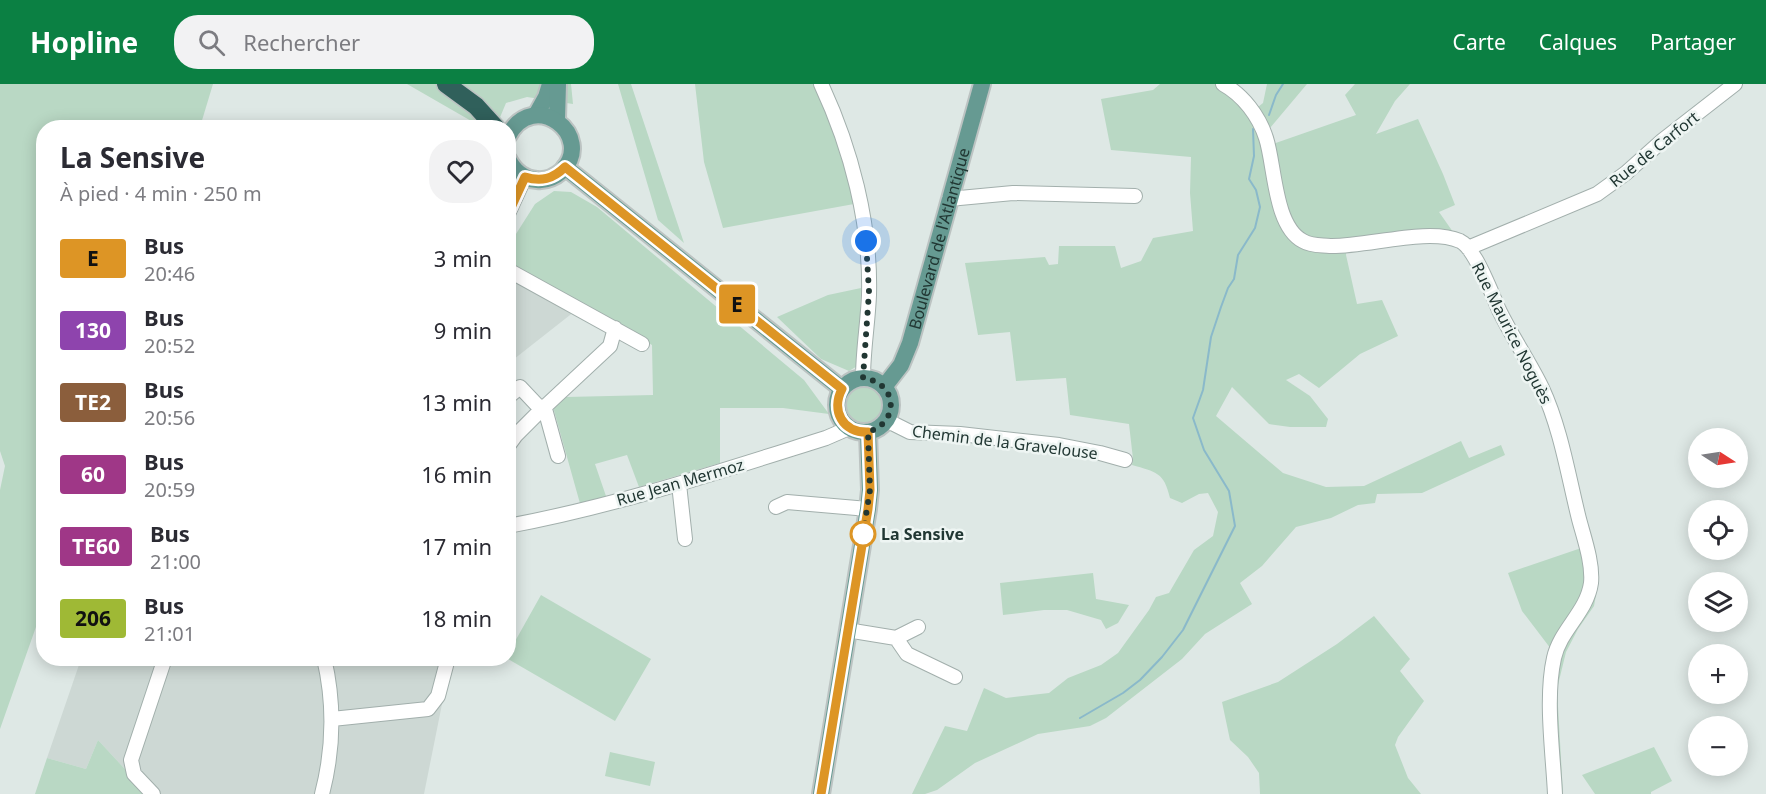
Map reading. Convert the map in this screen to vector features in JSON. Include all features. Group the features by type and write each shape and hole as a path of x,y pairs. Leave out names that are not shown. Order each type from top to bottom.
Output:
{"highway":[{"path":"446,84 476,106 489,120"}],"main road":[{"path":"536,116 550,84"},
{"path":"516,171 534,180 551,178 565,167 569,159 571,141 557,119 558,84"},
{"name":"Boulevard de l'Atlantique","path":"884,387 901,365 910,343 982,84"},
{"path":"516,125 520,121 536,116 557,119"},
{"path":"565,167 842,389"},
{"path":"863,378 871,379 884,387 891,403 886,420 875,430 861,432 849,428 842,422 837,405 842,389 848,383 863,378"},
{"path":"820,794 868,509 870,490 868,432"}],"street":[{"path":"821,84 850,163 866,241 869,292 863,378"},
{"name":"Rue Maurice Noguès","path":"1223,84 1245,102 1259,122 1266,138 1283,214 1292,232 1302,241 1314,245 1347,246 1414,238 1447,237 1463,242 1542,387 1553,415 1588,555 1591,582 1586,603 1563,636 1554,657 1551,723 1555,794"},
{"name":"Rue de Carfort","path":"1468,248 1598,194 1735,84"},
{"path":"516,197 525,177"},
{"path":"949,199 1013,193 1135,196"},
{"path":"516,274 642,344"},
{"path":"516,435 610,346 615,328"},
{"path":"516,390 520,387 537,405 545,409 558,456"},
{"name":"Chemin de la Gravelouse","path":"886,420 910,432 960,434 1059,445 1125,460"},
{"name":"Rue Jean Mermoz","path":"516,525 567,515 679,484 826,438 849,428"},
{"path":"679,484 685,539"},
{"path":"776,507 787,502 868,509"},
{"path":"847,630 896,638 918,627"},
{"path":"896,638 907,654 955,677"},
{"path":"153,794 134,774 131,760 162,666"},
{"path":"322,794 330,760 332,719 330,685 326,666"},
{"path":"332,719 428,709 438,696 446,666"}],"shaded area":[{"path":"516,267 584,304 516,357"},
{"path":"79,666 450,666 424,794 148,794 98,740 86,769 47,758"}],"green space":[{"path":"0,84 213,84 202,120 36,120 36,627 0,729 0,490 5,466 0,451"},
{"path":"407,84 571,84 573,104 527,97 506,103 499,120 470,120"},
{"path":"618,84 631,84 684,243 658,220"},
{"path":"695,84 827,84 854,204 723,228 704,162"},
{"path":"1160,84 1215,84 1219,86 1248,114 1264,147 1356,115 1345,95 1355,84 1410,84 1395,101 1376,134 1418,119 1455,205 1439,212 1453,232 1417,232 1347,242 1346,255 1357,304 1382,300 1398,336 1360,354 1319,388 1299,374 1286,380 1310,396 1328,419 1326,427 1290,427 1269,424 1232,387 1216,416 1283,473 1326,487 1364,486 1461,441 1469,458 1501,445 1505,455 1422,493 1377,494 1375,503 1358,505 1331,518 1296,527 1262,566 1240,583 1252,604 1205,634 1182,659 1106,718 1090,726 1038,734 975,763 937,790 925,794 912,794 945,726 967,731 984,688 1006,698 1049,693 1068,678 1101,665 1118,653 1156,597 1169,593 1194,550 1213,536 1218,512 1208,493 1199,494 1182,503 1170,498 1165,483 1158,474 1132,465 1129,424 1070,415 1066,378 1016,381 1010,332 978,335 965,263 1045,257 1049,265 1058,264 1059,246 1115,246 1121,268 1141,261 1153,238 1193,231 1190,193 1191,157 1111,150 1101,99 1153,90"},
{"path":"1267,84 1307,84 1270,128 1258,107 1263,103"},
{"path":"554,191 571,192 597,207 804,380 829,414 783,408 720,408 720,463 639,487 627,455 595,464 607,499 581,507 553,407 566,397 653,395 652,345 516,267 516,234 535,204"},
{"path":"861,288 859,365 849,371 821,359 777,317 828,295"},
{"path":"864,387 877,393 883,406 877,419 864,425 851,419 845,406 851,393"},
{"path":"1593,544 1599,579 1594,606 1566,652 1557,689 1563,794 1550,794 1551,649 1522,611 1508,573"},
{"path":"1093,573 1096,599 1129,605 1118,623 1106,629 1101,620 1067,610 1003,615 1000,583"},
{"path":"541,595 651,659 615,721 516,664 516,640"},
{"path":"1374,616 1410,659 1400,671 1424,701 1398,737 1395,745 1408,778 1421,794 1260,794 1259,773 1248,757 1230,740 1222,702 1278,682 1337,644"},
{"path":"98,740 148,794 35,794 47,758 86,769"},
{"path":"1654,747 1672,781 1651,794 1595,794 1582,775"},
{"path":"610,752 655,762 650,786 605,776"}],"waterway":[{"path":"1269,115 1276,95 1283,84"},
{"path":"1080,718 1123,693 1140,680 1162,657 1183,630 1235,526 1229,491 1204,450 1193,418 1203,390 1211,337 1228,288 1234,279 1238,255 1255,228 1260,207 1256,190 1249,179 1254,156 1253,129"}],"bus line":[{"name":"E","path":"516,197 525,177 534,180 551,178 565,167 842,389 837,405 842,422 855,431 868,432 870,490 868,509 821,794"}],"place":[{"name":"La Sensive","path":"863,534"}],"route":[{"path":"863,534 870,490 868,432 881,426 886,420 891,403 884,387 871,379 863,378 869,292 866,241"}]}
